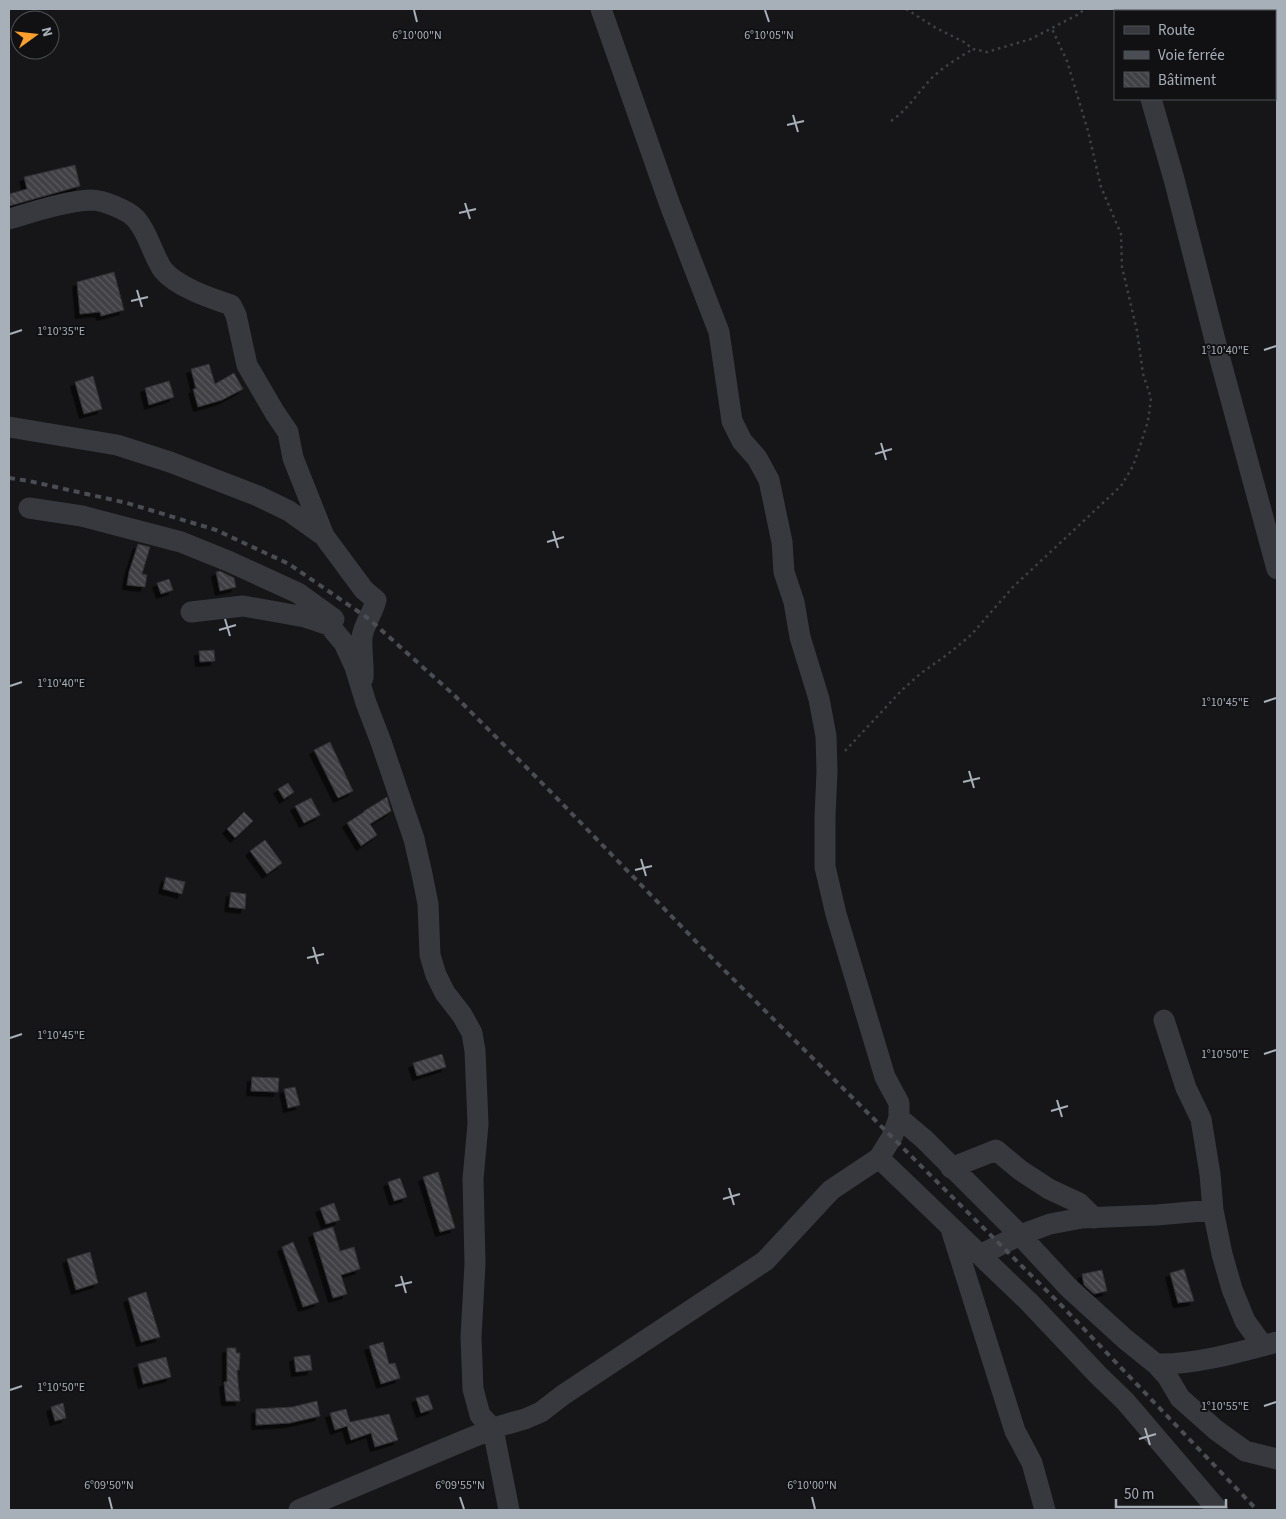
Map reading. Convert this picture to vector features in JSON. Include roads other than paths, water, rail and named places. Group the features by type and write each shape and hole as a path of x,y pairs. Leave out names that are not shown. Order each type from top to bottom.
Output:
{"street":[{"path":"299,1510 493,1429 541,1412 563,1395 765,1261 832,1190 879,1158 892,1137 899,1118 899,1103 885,1077 836,914 825,867 826,736 819,699 800,637 794,602 784,572 782,542 769,480 757,458 742,441 732,421 719,332 670,205 601,9"},
{"path":"1151,100 1277,569"},
{"path":"9,219 45,209 92,200 115,206 135,218 146,233 164,270 183,286 231,305 236,315 247,365 288,432 294,458 324,536 364,590 376,600 374,611 362,636 362,688"},
{"path":"9,427 117,445 170,462 258,496 289,511 324,536"},
{"path":"29,508 82,516 181,542 298,593 362,636"},
{"path":"191,612 243,606 306,617 328,625 344,643 355,667 414,839 428,904 430,955 436,975 445,993 462,1015 472,1033 475,1051 478,1124 473,1180 475,1264 471,1337 473,1389 480,1415 493,1429 509,1510"},
{"path":"1164,1020 1186,1088 1201,1119 1210,1174 1213,1210 1232,1290 1245,1321 1270,1344"},
{"path":"899,1118 924,1139 1020,1235 1068,1287 1125,1339 1156,1364 1167,1376 1180,1398 1216,1430 1245,1451 1277,1460"},
{"path":"952,1168 996,1150 1020,1170 1049,1189 1079,1204 1094,1218"},
{"path":"879,1158 1029,1302 1098,1375 1126,1401 1218,1510"},
{"path":"980,1255 1020,1235 1050,1224 1082,1218 1157,1215 1213,1210"},
{"path":"951,1226 1016,1431 1032,1463 1045,1510"},
{"path":"1156,1364 1170,1364 1242,1352 1270,1344"}],"railway":[{"path":"9,478 127,503 216,530 289,564 369,619 454,695 546,787 714,960 1062,1306 1257,1510"}]}
